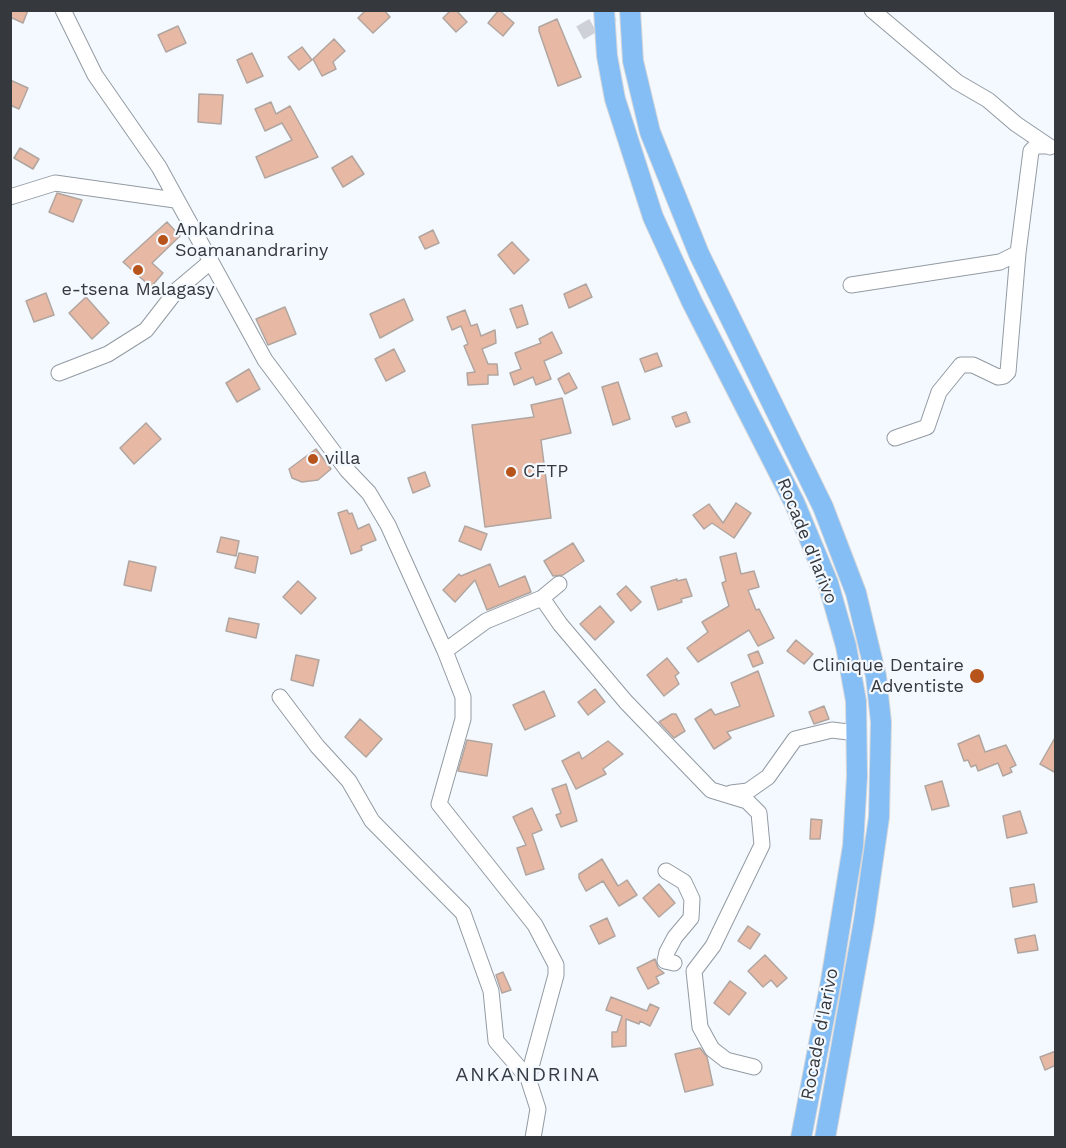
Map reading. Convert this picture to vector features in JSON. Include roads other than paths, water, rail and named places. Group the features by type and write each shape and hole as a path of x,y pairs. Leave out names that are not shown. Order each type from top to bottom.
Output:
{"main road":[{"name":"Rocade d'Iarivo","path":"604,10 607,56 615,99 653,217 692,302 795,504 828,583 846,646 856,701 857,776 853,846 831,981 801,1137"},
{"name":"Rocade d'Iarivo","path":"630,10 633,61 650,132 699,254 823,507 856,593 876,676 880,722 879,817 864,921 825,1137"}],"street":[{"path":"63,10 95,75 159,167 209,263 272,370 347,470 369,493 388,525 445,651 463,697 463,719 439,804 535,925 556,965 528,1078"},
{"path":"872,10 957,82 988,100 1051,149"},
{"path":"895,438 927,427 939,392 960,365 973,365 998,377 1008,372 1018,253 1031,151 1036,146 1051,149"},
{"path":"10,197 55,183 175,200"},
{"path":"852,285 1000,262 1018,253"},
{"path":"59,373 108,354 146,330 177,290 209,263"},
{"path":"445,651 486,621 542,598 558,584"},
{"path":"542,598 560,624 626,702 711,790 747,801 759,813 762,845 713,946 694,971 700,1027 718,1056 754,1067"},
{"path":"280,697 317,746 349,781 372,821 463,913 491,991 496,1041 528,1078 538,1109 533,1137"},
{"path":"722,794 748,791 768,777 795,739 832,729 856,733"},
{"path":"666,871 684,882 692,899 691,918 675,937 667,952 665,961 674,963"}],"tunnel":[{"path":"580,33 620,10"}],"place":[{"name":"Ankandrina Soamanandrariny","path":"163,240"},
{"name":"e-tsena Malagasy","path":"138,270"},
{"name":"villa","path":"313,459"},
{"name":"CFTP","path":"511,472"},
{"name":"Clinique Dentaire Adventiste","path":"977,676"}],"district":[{"name":"ANKANDRINA","path":"528,1075"}]}
